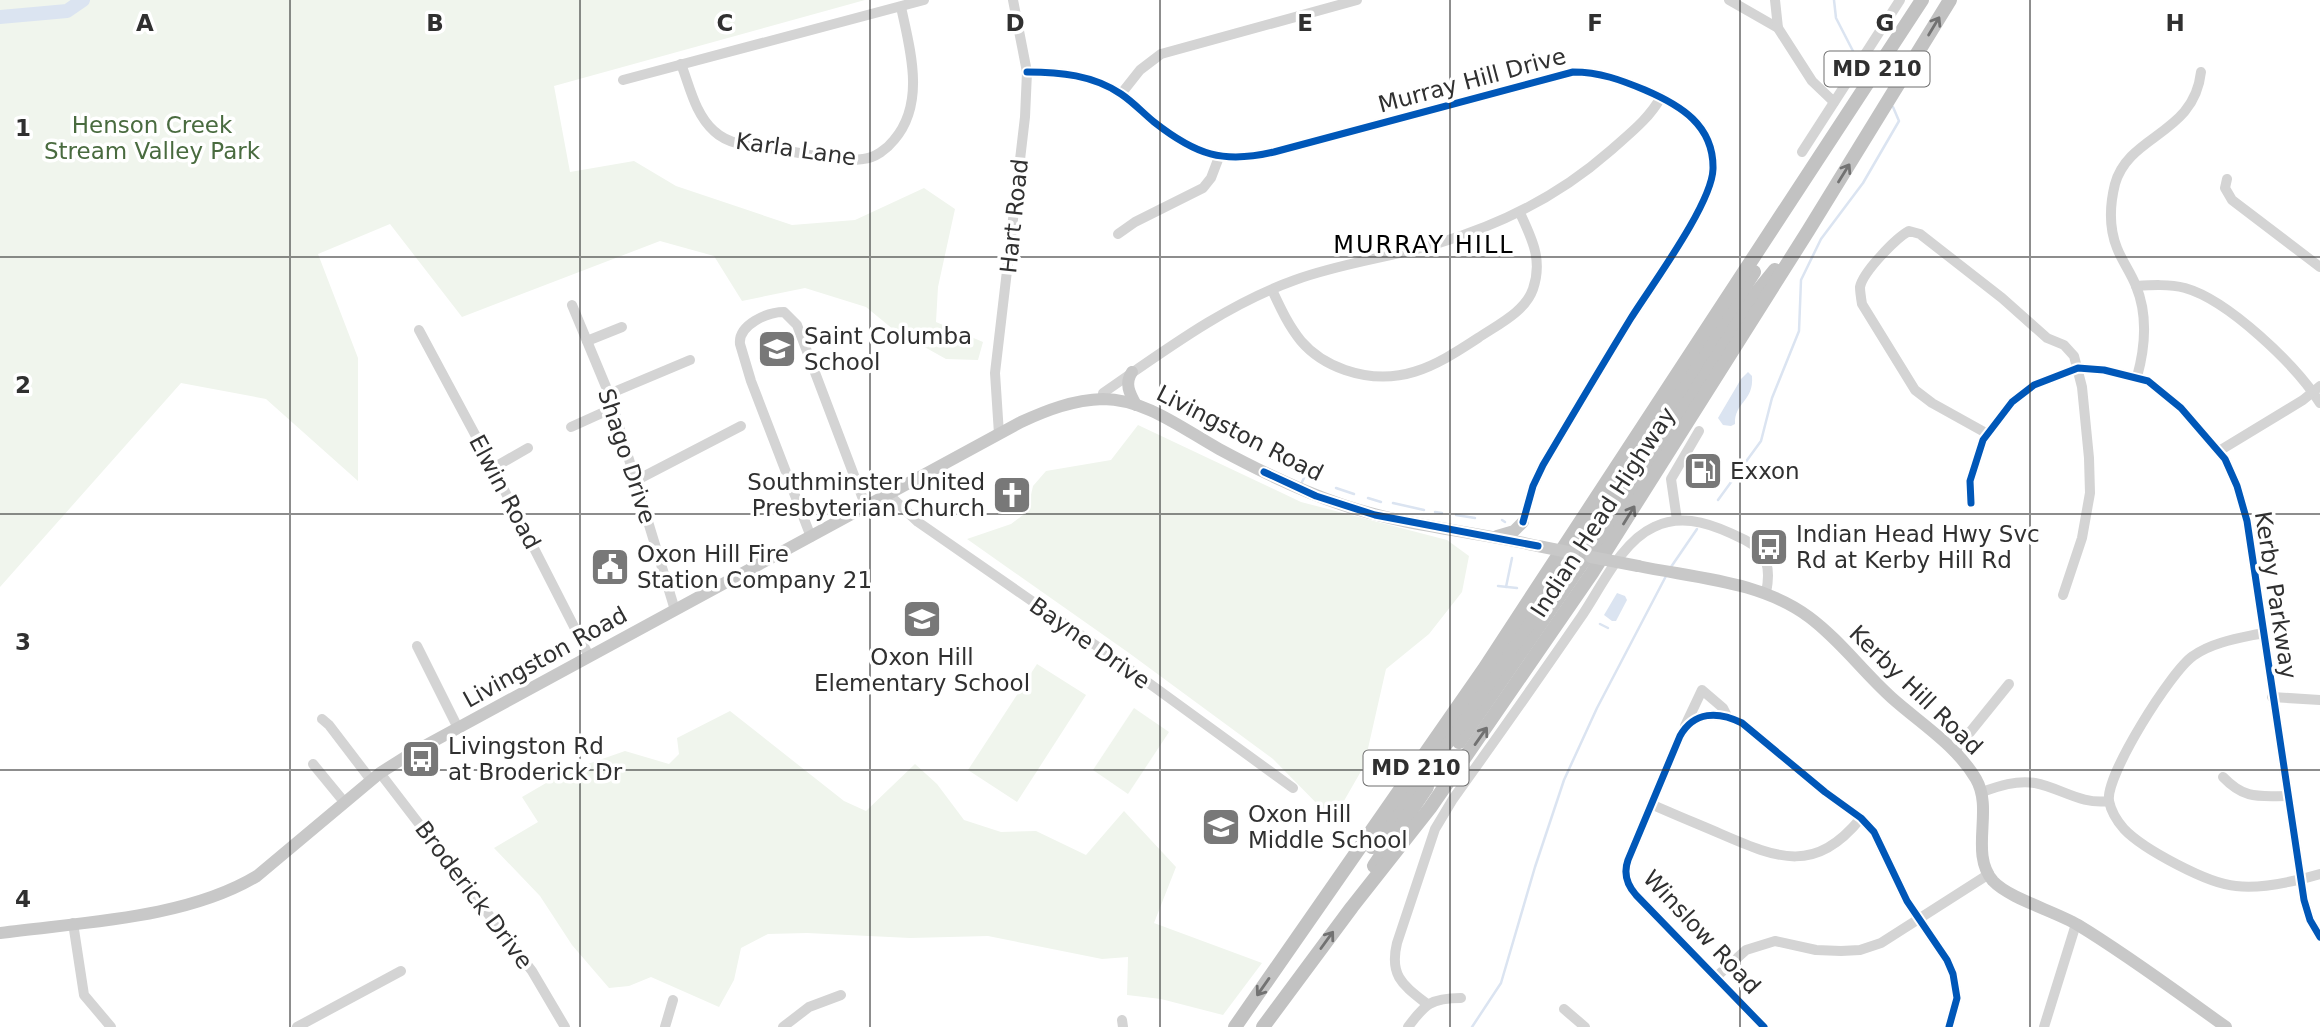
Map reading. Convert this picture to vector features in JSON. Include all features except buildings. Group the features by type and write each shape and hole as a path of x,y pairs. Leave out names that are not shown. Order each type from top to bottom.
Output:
{"highway":[{"name":"Indian Head Highway","path":"1235,1027 1484,669 1922,0"},
{"name":"Indian Head Highway","path":"1263,1027 1430,808 1592,573 1950,0"},
{"path":"1286,955 1367,854 1582,555 1744,290 1833,138"},
{"path":"1352,907 1376,862 1754,296 1808,231"}],"main road":[{"path":"1132,372 1128,378 1128,390 1136,405"},
{"name":"Livingston Road","path":"0,933 181,907 235,887 264,871 375,777 458,728 999,434 1052,408 1071,403 1103,399 1136,405 1316,496 1387,517 1582,555"},
{"path":"1492,537 1514,531 1523,522 1528,535 1538,546"},
{"name":"Kerby Hill Road","path":"1582,555 1766,593 1810,617 1891,698 1954,752 1971,771 1982,792 1983,855 1989,874"},
{"path":"1989,874 2005,890 2076,923 2226,1027"}],"street":[{"path":"623,80 924,0"},
{"name":"Hart Road","path":"999,434 995,373 1025,117 1027,72 1013,0"},
{"path":"1121,94 1140,70 1161,54 1329,3 1357,0"},
{"path":"1729,0 1778,28"},
{"path":"1775,0 1778,28 1812,81 1834,102"},
{"path":"1802,152 1900,0"},
{"name":"Karla Lane","path":"681,64 702,117 723,138 736,143 808,154 867,159 890,145 903,129 910,113 912,68 901,7"},
{"name":"Murray Hill Drive","path":"1027,72 1056,72 1079,76 1121,94 1164,130 1219,158 1252,157 1275,152 1564,73 1606,75 1661,97 1687,112 1704,131 1710,150 1713,169 1709,188 1681,240 1543,465 1532,486 1523,522"},
{"path":"2137,377 2144,334 2140,299 2116,247 2113,233 2112,206 2115,184 2122,169 2137,153 2186,112 2197,94 2201,72"},
{"path":"1103,399 1103,393 1132,372 1227,311 1295,279 1438,243 1520,213 1596,163 1655,109 1661,97"},
{"path":"1118,233 1203,188 1211,178 1219,158"},
{"path":"2227,179 2225,188 2232,200 2320,267"},
{"path":"1272,290 1283,314 1302,343 1330,364 1375,377 1412,374 1468,345 1513,314 1530,296 1536,276 1537,257 1534,242 1520,213"},
{"path":"1986,433 1938,406 1912,387 1862,304 1860,288 1864,277 1898,240 1911,231 1920,234 1989,287 2047,338 2064,345 2073,354 2078,368 2088,441 2090,493 2082,538 2063,595"},
{"path":"2136,286 2180,287 2207,299 2277,350 2317,389 2320,402"},
{"name":"Shago Drive","path":"572,305 609,394 675,610"},
{"path":"811,537 751,382 740,344 739,339 743,332 762,317 783,312 797,325 866,508"},
{"path":"587,341 622,327"},
{"name":"Elwin Road","path":"419,330 589,656"},
{"path":"609,394 690,360"},
{"name":"Kerby Parkway","path":"1971,503 1970,481 1986,433 2024,391 2078,368 2104,370 2148,381 2169,396 2219,451 2238,486 2244,509 2301,879 2307,912 2320,937"},
{"path":"2219,451 2317,389"},
{"path":"571,427 613,408"},
{"path":"635,481 741,426"},
{"path":"1677,520 1671,479 1699,430"},
{"path":"493,468 528,448"},
{"name":"Bayne Drive","path":"889,495 918,522 1124,665 1293,788"},
{"path":"1427,1004 1404,985 1395,969 1394,960 1396,943 1440,818 1584,613 1624,551 1652,528 1677,520 1704,523 1754,545 1768,564 1766,593"},
{"path":"2263,634 2214,646 2192,656 2181,666 2151,709 2117,768 2109,790 2109,801 2118,822 2128,833 2206,878 2222,884 2239,887 2320,874"},
{"path":"417,646 458,728"},
{"path":"1954,752 2009,684"},
{"name":"Winslow Road","path":"1727,716 1724,708 1702,690 1668,759 1661,785 1625,870 1627,880 1636,895 1764,1027"},
{"path":"2272,697 2320,700"},
{"path":"1685,727 1707,715 1727,716 1748,728 1861,818 1877,836 1902,892 1947,960 1955,981 1956,1002 1949,1027"},
{"name":"Broderick Drive","path":"322,719 375,777 532,971 560,1025"},
{"path":"313,764 345,803"},
{"path":"2224,777 2231,786 2248,796 2288,796"},
{"path":"1982,792 1998,786 2026,782 2046,786 2078,799 2099,803 2109,801"},
{"path":"1651,804 1760,851 1786,858 1815,854 1836,844 1861,818"},
{"path":"1716,977 1741,954 1775,940 1816,950 1860,950 1881,943 1989,874"},
{"path":"73,923 77,965 84,995 111,1027"},
{"path":"2044,1027 2076,923"},
{"path":"297,1027 401,971"},
{"path":"783,1027 809,1007 841,995"},
{"path":"1408,1027 1433,1000 1461,998"},
{"path":"665,1027 673,1000"},
{"path":"1564,1009 1585,1027"}],"green space":[{"name":"Henson Creek Stream Valley Park","path":"0,0 865,0 554,86 570,172 634,161 676,186 792,225 855,220 924,188 955,209 938,287 936,322 983,342 978,360 946,359 894,330 866,307 805,288 742,301 714,256 660,241 462,317 390,224 318,254 358,358 358,481 266,399 181,383 0,587"},
{"path":"1138,425 1301,502 1447,540 1469,556 1462,592 1429,634 1386,669 1364,766 1333,820 1273,759 967,539 1011,524 1027,512 1033,486 1046,471 1111,460"},
{"path":"1037,664 1086,695 1017,802 968,770"},
{"path":"1134,708 1169,732 1128,794 1093,770"},
{"path":"730,711 844,801 866,811 915,764 937,784 964,820 1001,832 1036,831 1086,855 1124,811 1176,867 1154,923 1262,963 1223,1015 1161,999 1127,995 1128,957 1102,959 988,936 910,938 768,934 741,948 734,980 719,1007 651,977 629,986 609,988 572,945 540,896 494,848 538,822 522,797 565,772 625,751 669,764 679,754 677,738"}],"shaded area":[{"path":"1748,372 1752,376 1752,385 1738,411 1735,424 1723,425 1718,418"},
{"path":"1617,593 1625,596 1627,600 1616,621 1612,621 1604,615"}],"waterway":[{"path":"0,17 67,11 83,0"},
{"path":"1834,0 1836,18 1855,55"},
{"path":"1718,500 1761,441 1772,398 1799,331 1801,280 1821,239 1863,183 1899,121 1893,107"},
{"path":"1302,482 1305,476 1312,479"},
{"path":"1336,488 1354,494"},
{"path":"1368,498 1381,502"},
{"path":"1393,503 1424,510"},
{"path":"1435,512 1442,513"},
{"path":"1456,515 1475,518"},
{"path":"1671,567 1697,529"},
{"path":"1506,587 1512,558"},
{"path":"1472,1027 1501,983 1564,780 1597,708 1666,576"},
{"path":"1498,586 1517,588"},
{"path":"1600,624 1608,628"}],"cycle path":[{"path":"1027,72 1064,74 1099,83 1125,97 1183,142 1211,154 1225,156 1256,156 1274,152 1573,72 1601,75 1636,86 1671,102 1692,119 1708,140 1712,154 1713,169 1703,203 1543,465 1533,486 1523,522"},
{"path":"1971,503 1970,481 1983,440 2012,402 2034,385 2078,368 2104,370 2148,381 2181,408 2225,459 2237,486 2247,521 2304,900 2310,920 2320,937"},
{"path":"1264,472 1316,496 1375,515 1538,546"},
{"path":"1764,1027 1636,895 1627,879 1628,860 1680,736 1692,722 1707,716 1724,716 1742,723 1825,792 1861,818 1874,832 1907,901 1947,960 1953,974 1957,998 1949,1027"}],"place":[{"name":"Saint Columba School","path":"777,349"},
{"name":"Exxon","path":"1703,471"},
{"name":"Southminster United Presbyterian Church","path":"1012,495"},
{"name":"Indian Head Hwy Svc Rd at Kerby Hill Rd","path":"1769,547"},
{"name":"Oxon Hill Fire Station Company 21","path":"610,567"},
{"name":"Oxon Hill Elementary School","path":"922,619"},
{"name":"Livingston Rd at Broderick Dr","path":"421,759"},
{"name":"Oxon Hill Middle School","path":"1221,827"}],"district":[{"name":"MURRAY HILL","path":"1424,245"}]}
